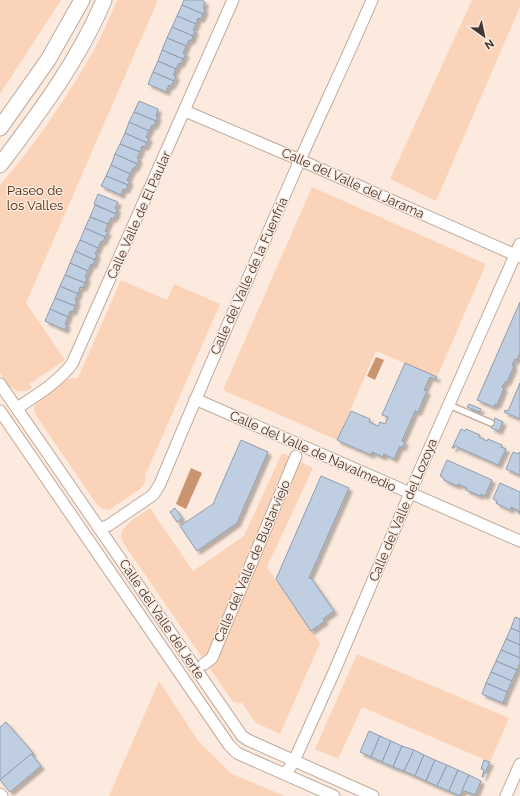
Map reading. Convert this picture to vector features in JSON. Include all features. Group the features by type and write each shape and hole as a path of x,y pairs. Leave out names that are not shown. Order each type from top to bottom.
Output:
{"main road":[{"path":"0,128 48,60 82,0"},
{"path":"0,164 57,87 96,18 104,0"}],"street":[{"name":"Calle Valle de El Paular","path":"16,408 50,386 65,373 72,364 233,0"},
{"name":"Calle del Valle de la Fuenfría","path":"100,529 109,525 153,495 160,484 195,399 300,160 346,62 372,0"},
{"name":"Calle del Valle del Jarama","path":"185,111 518,256"},
{"name":"Calle del Valle del Lozoya","path":"284,773 290,769 294,761 334,672 410,493 518,256 520,244"},
{"name":"Calle del Valle del Jerte","path":"0,384 242,736 373,796"},
{"name":"Calle del Valle de Navalmedio","path":"195,399 520,541"},
{"name":"Calle del Valle del Jerte","path":"0,411 229,745 237,753 334,796"},
{"name":"Calle del Valle de Bustarviejo","path":"204,664 212,658 296,456"},
{"path":"506,796 520,764"}],"lane":[{"path":"449,405 491,423"}],"green space":[{"path":"0,0 61,0 0,94"},
{"name":"Paseo de los Valles","path":"117,0 158,0 26,303 65,360 29,384 32,388 21,392 17,391 9,386 0,373 0,185 38,137 84,68 97,44"},
{"path":"472,0 520,0 520,7 436,201 390,179"},
{"path":"312,187 486,264 437,377 376,351 337,440 223,390"},
{"path":"121,280 167,300 174,284 220,304 145,476 144,483 140,489 109,510 98,506 35,414 34,408 37,401 68,379 78,378"},
{"path":"282,453 313,468 267,567 320,643 280,734 256,723 242,703 233,702 128,550 121,536 124,528 128,524 150,508 193,571 244,536"},
{"path":"357,654 509,718 490,762 362,707 338,759 315,749"},
{"path":"159,681 199,742 232,774 285,796 109,796"}],"shaded area":[{"path":"376,357 384,360 375,380 367,376"},
{"path":"191,468 202,473 186,509 176,504"}],"building":[{"path":"184,0 202,0 205,2 203,14 182,5"},
{"path":"182,5 203,14 201,19 198,18 196,24 177,16"},
{"path":"177,16 196,24 193,30 195,31 193,36 172,27"},
{"path":"172,27 193,36 191,41 189,40 186,46 167,38"},
{"path":"167,38 186,46 183,53 186,54 183,59 162,50"},
{"path":"162,50 183,59 181,64 179,63 176,69 158,61"},
{"path":"158,61 176,69 173,75 176,76 174,81 153,72"},
{"path":"153,72 174,81 171,86 169,85 166,92 148,84"},
{"path":"139,101 158,109 156,116 158,117 156,121 134,112"},
{"path":"134,112 156,121 154,126 152,125 149,131 129,122"},
{"path":"129,122 149,131 146,137 149,138 147,143 125,133"},
{"path":"125,133 147,143 145,147 142,146 140,152 120,144"},
{"path":"120,144 140,152 137,158 139,159 137,164 115,154"},
{"path":"115,154 137,164 130,174 111,165"},
{"path":"111,165 130,174 127,180 130,181 128,185 106,176"},
{"path":"106,176 128,185 126,190 123,189 121,195 101,186"},
{"path":"98,194 118,202 115,208 117,209 116,214 94,204"},
{"path":"95,205 116,214 113,219 111,218 108,224 90,217"},
{"path":"90,217 108,224 105,231 108,232 105,237 85,228"},
{"path":"85,228 105,237 103,242 101,241 98,248 80,240"},
{"path":"80,240 98,248 95,254 97,255 95,260 75,251"},
{"path":"75,251 95,260 93,265 91,264 88,271 70,263"},
{"path":"70,263 88,271 85,277 87,278 85,283 65,275"},
{"path":"65,275 85,283 83,288 80,287 78,294 60,286"},
{"path":"60,286 78,294 75,300 77,301 75,306 55,298"},
{"path":"55,298 75,306 73,312 70,311 68,317 50,309"},
{"path":"520,302 520,352 517,360 515,359 512,365 514,366 507,382 505,382 502,387 504,388 497,405 495,404 494,407 477,400"},
{"path":"50,309 68,317 65,324 67,325 65,330 45,321"},
{"path":"405,363 437,377 436,379 430,377 424,390 427,391 418,412 415,411 402,441 405,442 402,448 400,446 394,459 384,454 383,457 372,452 371,455 337,440 351,411 370,419 369,422 378,426 380,422 385,424 388,417 382,415"},
{"path":"520,383 520,419 504,412 505,410 508,411"},
{"path":"469,404 481,409 479,412 467,407"},
{"path":"495,418 503,422 499,431 491,428"},
{"path":"461,429 465,431 466,429 480,435 479,437 487,441 488,439 502,445 501,447 506,449 498,465 455,446 452,448"},
{"path":"241,440 268,452 237,523 197,551 180,526 213,504"},
{"path":"513,452 518,454 519,452 520,453 520,475 506,469"},
{"path":"447,460 492,480 485,496 481,494 480,496 466,490 467,488 458,484 457,486 444,480 444,478 440,476"},
{"path":"321,476 349,488 309,578 311,578 334,611 323,619 325,621 311,631 276,579"},
{"path":"500,483 520,492 520,514 519,511 511,507 510,510 496,503 497,501 493,499"},
{"path":"175,508 182,518 177,522 170,512"},
{"path":"515,617 520,619 520,632 511,628"},
{"path":"511,628 520,632 520,645 506,639"},
{"path":"506,639 520,645 520,658 501,650"},
{"path":"501,650 520,658 520,663 517,670 496,661"},
{"path":"496,661 517,670 512,681 491,672"},
{"path":"491,672 512,681 507,692 486,683"},
{"path":"486,683 507,692 503,703 482,694"},
{"path":"6,722 33,753 0,780 0,727"},
{"path":"369,731 380,736 371,757 360,752"},
{"path":"380,736 391,741 382,762 371,757"},
{"path":"391,741 402,746 393,767 382,762"},
{"path":"402,746 414,750 404,771 393,767"},
{"path":"414,750 424,755 415,776 404,771"},
{"path":"31,754 41,766 10,792 0,780"},
{"path":"424,755 435,760 426,781 415,776"},
{"path":"435,760 447,765 437,786 426,781"},
{"path":"484,760 490,762 482,777 484,770 481,769"},
{"path":"447,765 458,770 449,791 437,786"},
{"path":"458,770 469,775 460,796 449,791"},
{"path":"469,775 481,781 475,795 462,790"}]}
